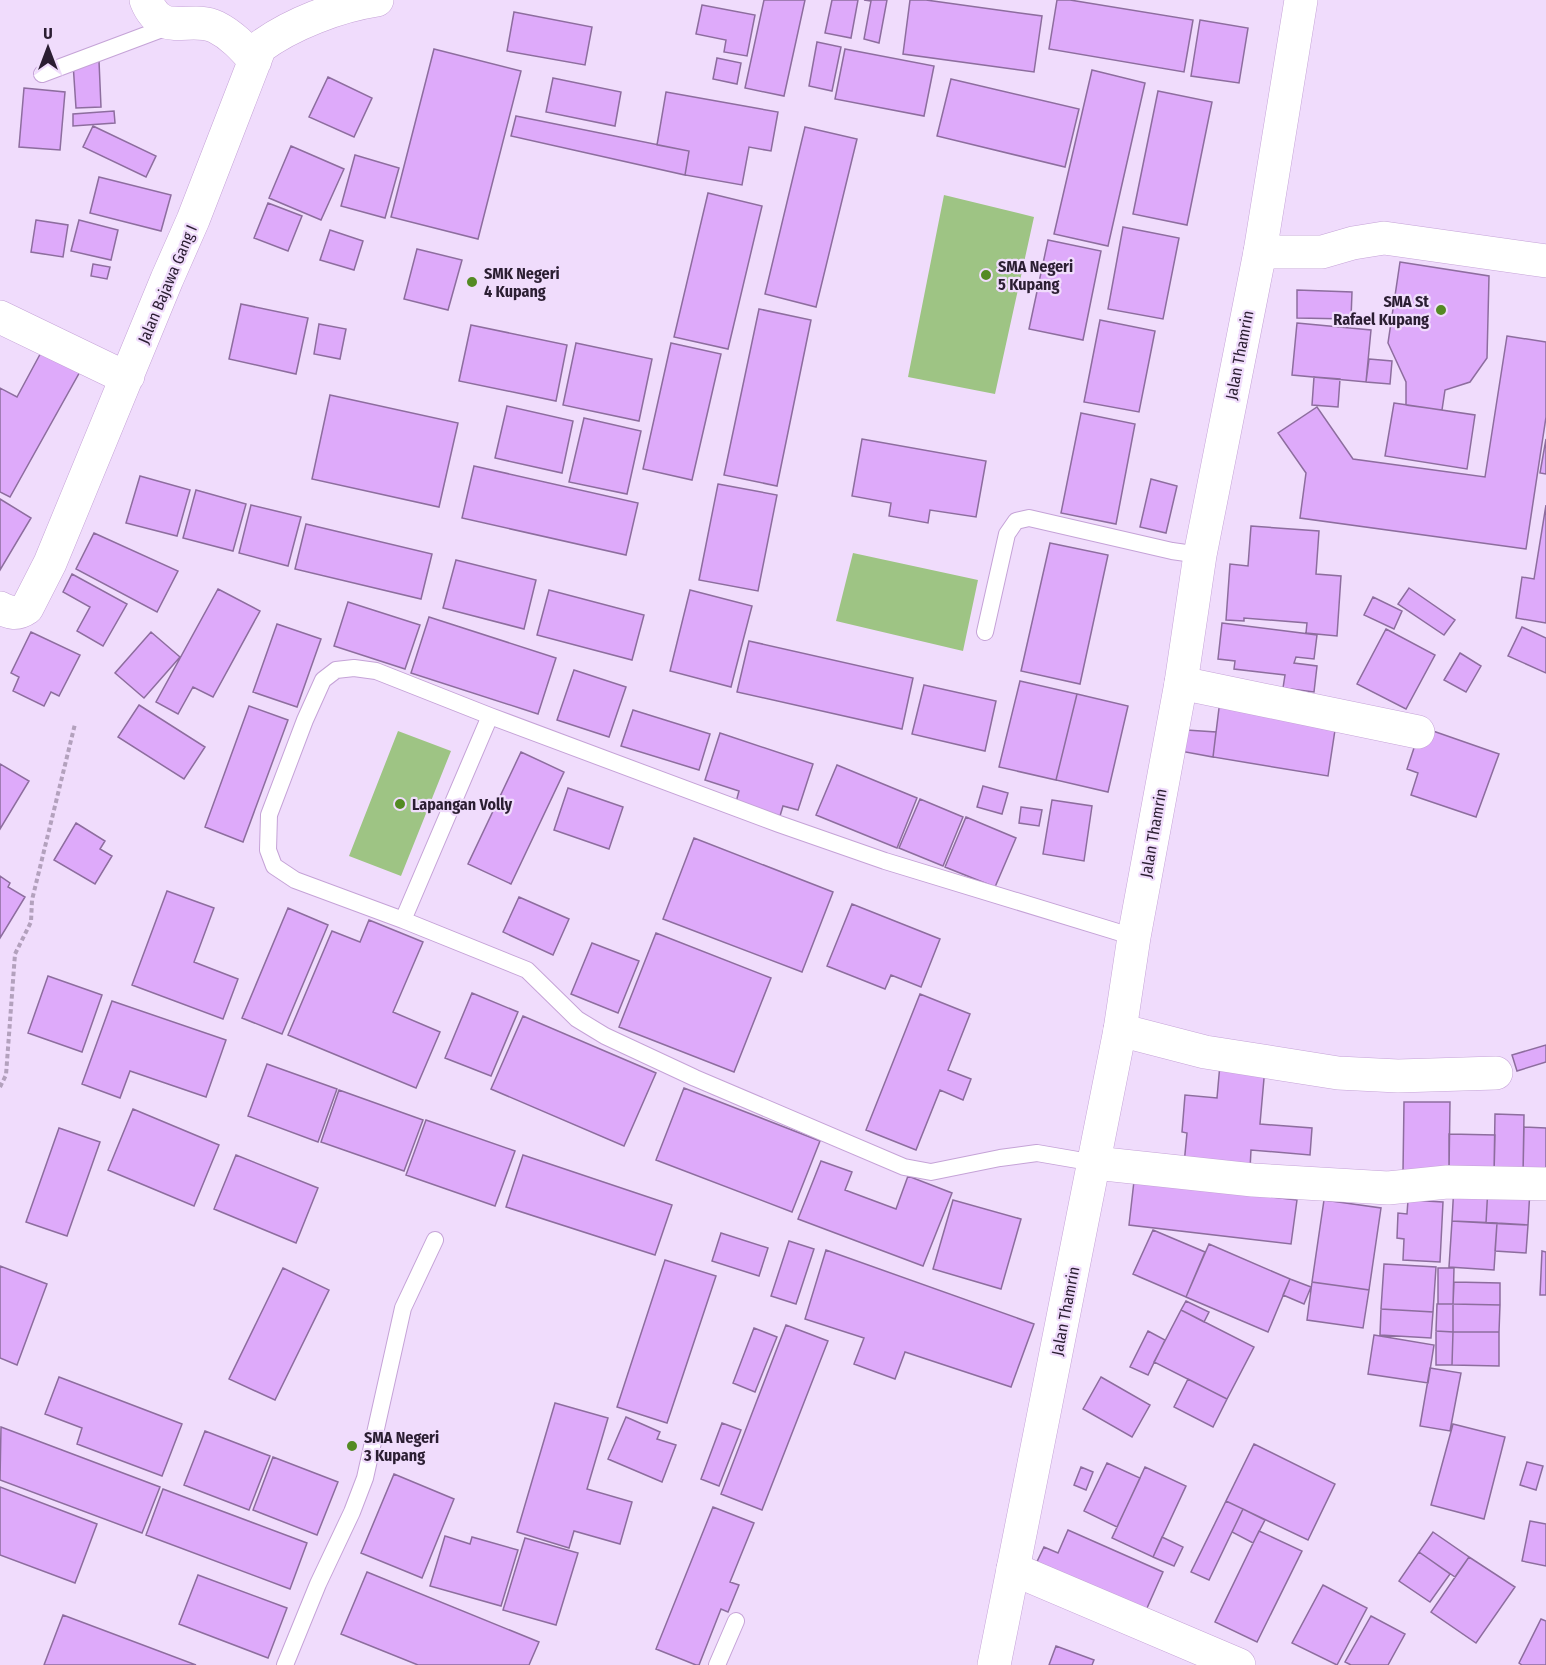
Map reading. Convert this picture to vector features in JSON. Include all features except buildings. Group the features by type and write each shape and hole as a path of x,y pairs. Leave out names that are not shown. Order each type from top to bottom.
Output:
{"street":[{"path":"146,0 151,11 161,20 173,25 198,23 214,26 235,38 255,61"},
{"name":"Jalan Bajawa Gang I","path":"0,609 10,613 21,613 27,608 50,563 193,220 260,47 276,35 305,21 377,0"},
{"name":"Jalan Thamrin","path":"994,1665 1120,1030 1134,938 1181,683 1200,555 1260,252 1301,0"},
{"path":"1260,252 1322,252 1353,243 1384,238 1546,261"},
{"path":"0,317 112,371 128,376"},
{"path":"1181,683 1418,732"},
{"path":"1120,1030 1205,1052 1338,1073 1398,1076 1496,1073"},
{"path":"1095,1163 1253,1180 1389,1188 1447,1182 1546,1184"},
{"path":"1013,1569 1239,1665"}],"lane":[{"path":"42,74 173,25"},
{"path":"985,632 1007,534 1016,521 1029,518 1172,551 1200,555"},
{"path":"1095,1163 1037,1153 931,1172 904,1167 695,1078 605,1036 576,1018 527,970 403,920 294,880 274,866 268,850 269,815 305,720 324,680 336,670 354,668 376,671 779,824 885,861 1134,938"},
{"path":"403,920 490,716"},
{"path":"285,1665 365,1478 403,1308 435,1240"},
{"path":"717,1665 736,1621"}],"path":[{"path":"0,1087 6,1076 15,954 31,922 32,900 75,724"}],"green space":[{"path":"944,195 1034,217 995,394 908,377"},
{"path":"853,553 978,580 963,651 836,621"},
{"name":"Lapangan Volly","path":"398,731 451,751 401,876 349,856"}],"place":[{"name":"SMA Negeri 5 Kupang","path":"986,275"},
{"name":"SMK Negeri 4 Kupang","path":"472,282"},
{"name":"SMA St Rafael Kupang","path":"1441,310"},
{"name":"Lapangan Volly","path":"400,804"},
{"name":"SMA Negeri 3 Kupang","path":"352,1446"}]}
